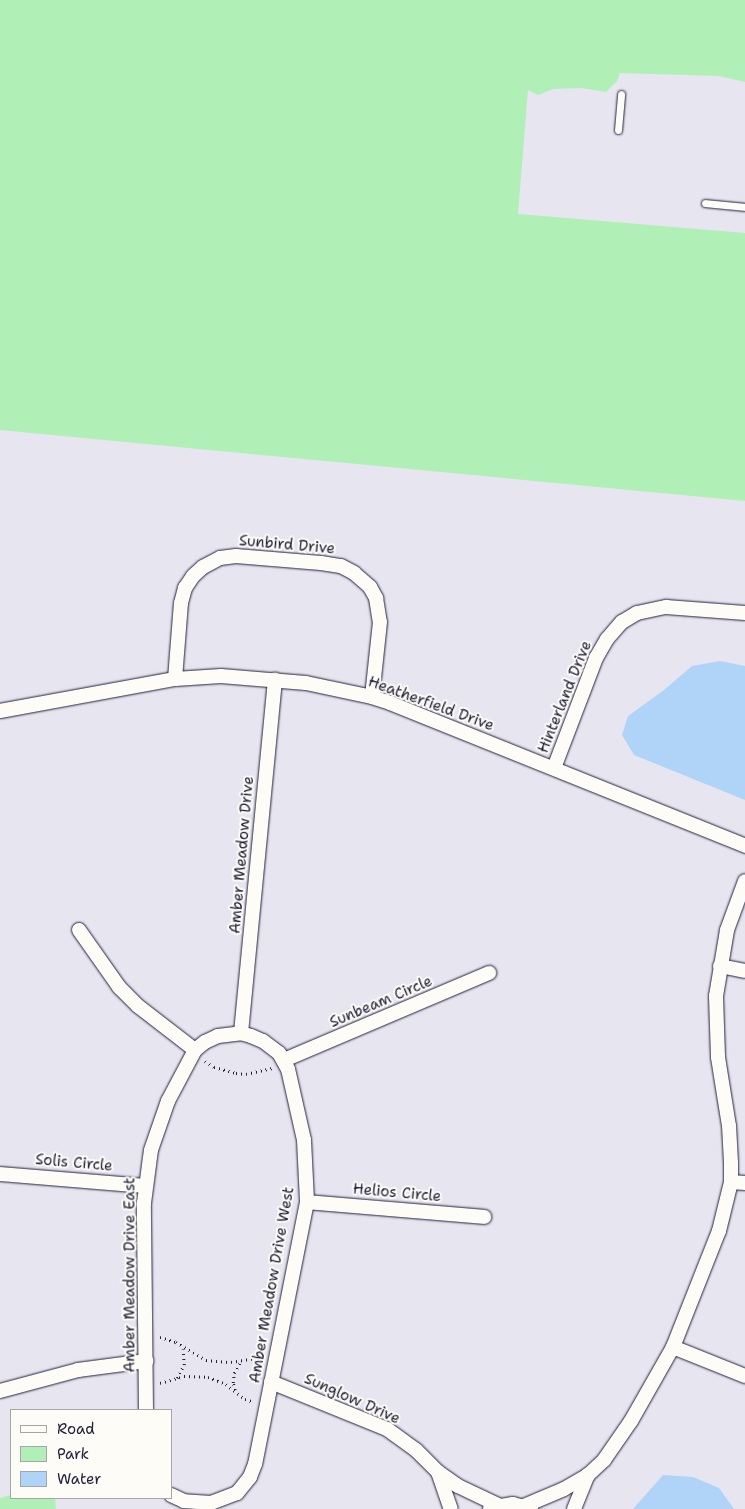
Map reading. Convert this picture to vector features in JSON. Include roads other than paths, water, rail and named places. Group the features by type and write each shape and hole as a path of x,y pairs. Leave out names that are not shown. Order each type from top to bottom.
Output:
{"street":[{"name":"Sunbird Drive","path":"176,679 181,603 185,588 193,576 203,567 220,558 236,556 321,563 341,566 354,573 370,587 376,598 380,622 372,697"},
{"name":"Hinterland Drive","path":"554,768 596,658 607,639 622,622 637,614 666,607 745,613"},
{"name":"Heatherfield Drive","path":"0,711 176,679 221,676 306,683 372,697 554,768 745,846"},
{"name":"Amber Meadow Drive","path":"242,1034 275,680"},
{"path":"493,1507 513,1504 527,1507 588,1476 604,1460 630,1421 673,1347 720,1231 731,1182 730,1143 716,1027 716,989 728,930 745,882"},
{"path":"79,930 119,987 138,1006 195,1050"},
{"path":"720,966 745,970"},
{"name":"Sunbeam Circle","path":"284,1060 490,973"},
{"name":"Amber Meadow Drive East","path":"146,1409 145,1186 156,1132 178,1079 195,1050 205,1042 218,1036 242,1034"},
{"name":"Amber Meadow Drive West","path":"172,1495 184,1501 199,1504 228,1498 237,1493 250,1477 255,1464 307,1202 304,1140 296,1096 284,1060 263,1041 242,1034"},
{"name":"Solis Circle","path":"0,1174 145,1186"},
{"path":"731,1182 745,1183"},
{"name":"Helios Circle","path":"307,1202 484,1218"},
{"path":"673,1347 745,1376"},
{"path":"0,1391 78,1370 146,1362"},
{"name":"Sunglow Drive","path":"271,1382 387,1429 416,1450 438,1472 493,1507"},
{"name":"Sunglow Drive","path":"438,1472 451,1509"},
{"path":"574,1509 588,1476"}],"lane":[{"path":"618,130 621,94"},
{"path":"705,203 745,207"}],"water":[{"path":"720,661 745,666 745,800 634,755 622,735 628,716 664,690 692,666"},
{"path":"663,1475 693,1477 719,1488 734,1509 633,1509"}]}
